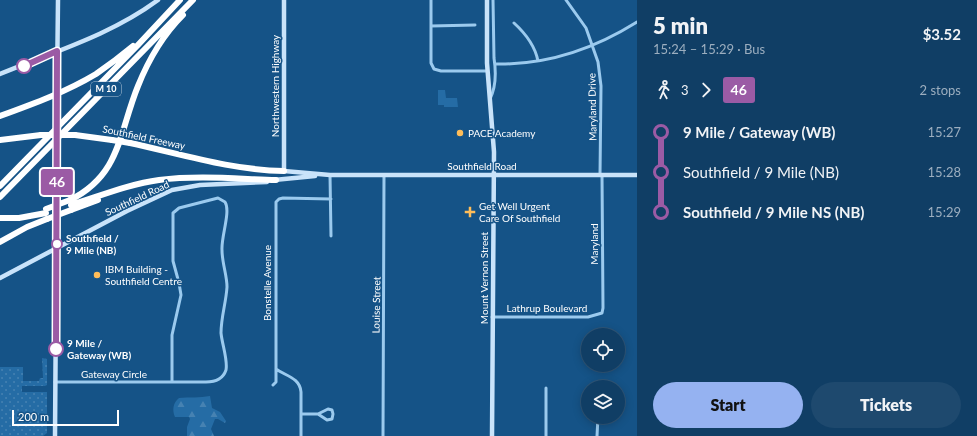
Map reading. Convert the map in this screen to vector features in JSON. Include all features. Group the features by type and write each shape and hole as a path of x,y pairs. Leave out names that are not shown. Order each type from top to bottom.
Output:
{"highway":[{"name":"M 10","path":"0,197 193,0"},
{"path":"0,242 27,227 46,214 71,205 91,187 109,167 117,149 138,87 150,61 158,47 181,17 197,0"},
{"name":"M 10","path":"2,184 179,1"},
{"path":"0,116 48,98 97,73 135,44 179,1"},
{"name":"Southfield Freeway","path":"1,140 27,136 86,136 112,140 234,167 265,171 284,171"},
{"path":"2,218 19,218 46,214 71,205 158,180 176,178 276,180"},
{"path":"0,201 19,179"}],"main road":[{"path":"55,436 58,0"},
{"path":"0,74 118,25 158,0"},
{"name":"Northwestern Highway","path":"284,0 284,171"},
{"name":"Mount Vernon Street","path":"487,0 487,71 494,145 492,436"},
{"name":"Southfield Road","path":"284,171 328,175 637,175"},
{"name":"Southfield Road","path":"0,278 57,247 172,190 187,186 262,183 276,180 328,175"}],"street":[{"path":"431,0 431,63 434,69 441,71 487,71"},
{"path":"490,100 494,91 496,64 494,58 494,0"},
{"name":"Maryland Drive","path":"566,0 584,25 593,45 598,62 601,86 601,175"},
{"path":"514,22 532,44 538,61"},
{"path":"496,64 514,64 563,56 593,45 637,22"},
{"path":"431,26 475,25"},
{"path":"328,175 331,198 331,236"},
{"name":"Louise Street","path":"383,436 384,175"},
{"name":"Maryland","path":"601,175 602,313"},
{"name":"Gateway Circle","path":"55,382 172,382 212,382 220,378 226,370 221,322 227,285 222,248 228,208 224,201 218,198 179,208 173,213 173,261 181,295 172,335 172,382"},
{"name":"Bonstelle Avenue","path":"274,386 276,382 276,205 279,199 331,198"},
{"name":"Lathrup Boulevard","path":"492,317 596,316 602,313"},
{"path":"276,369 295,379 300,385 301,436"},
{"path":"546,388 546,436"},
{"path":"301,414 318,414 328,409 332,410 333,414 332,419 327,420 318,414"},
{"path":"598,424 598,436"}],"green space":[{"path":"438,90 445,90 446,98 457,98 458,107 444,107 444,105 438,105"},
{"path":"42,358 47,359 47,385 22,386 22,392 47,392 47,433 43,436 0,436 0,367 23,367 23,381 39,381 40,378 43,378"},
{"path":"210,396 212,408 220,412 226,421 225,423 215,419 211,429 214,436 187,436 187,427 190,419 189,417 175,417 173,409 175,402 179,398"}],"bus line":[{"name":"46","path":"24,66 57,51 56,349"}],"place":[{"name":"PACE Academy","path":"460,133"},
{"name":"Get Well Urgent Care Of Southfield","path":"470,212"},
{"name":"Southfield / 9 Mile (NB)","path":"57,244"},
{"name":"IBM Building - Southfield Centre","path":"97,275"},
{"name":"9 Mile / Gateway (WB)","path":"56,349"}]}
